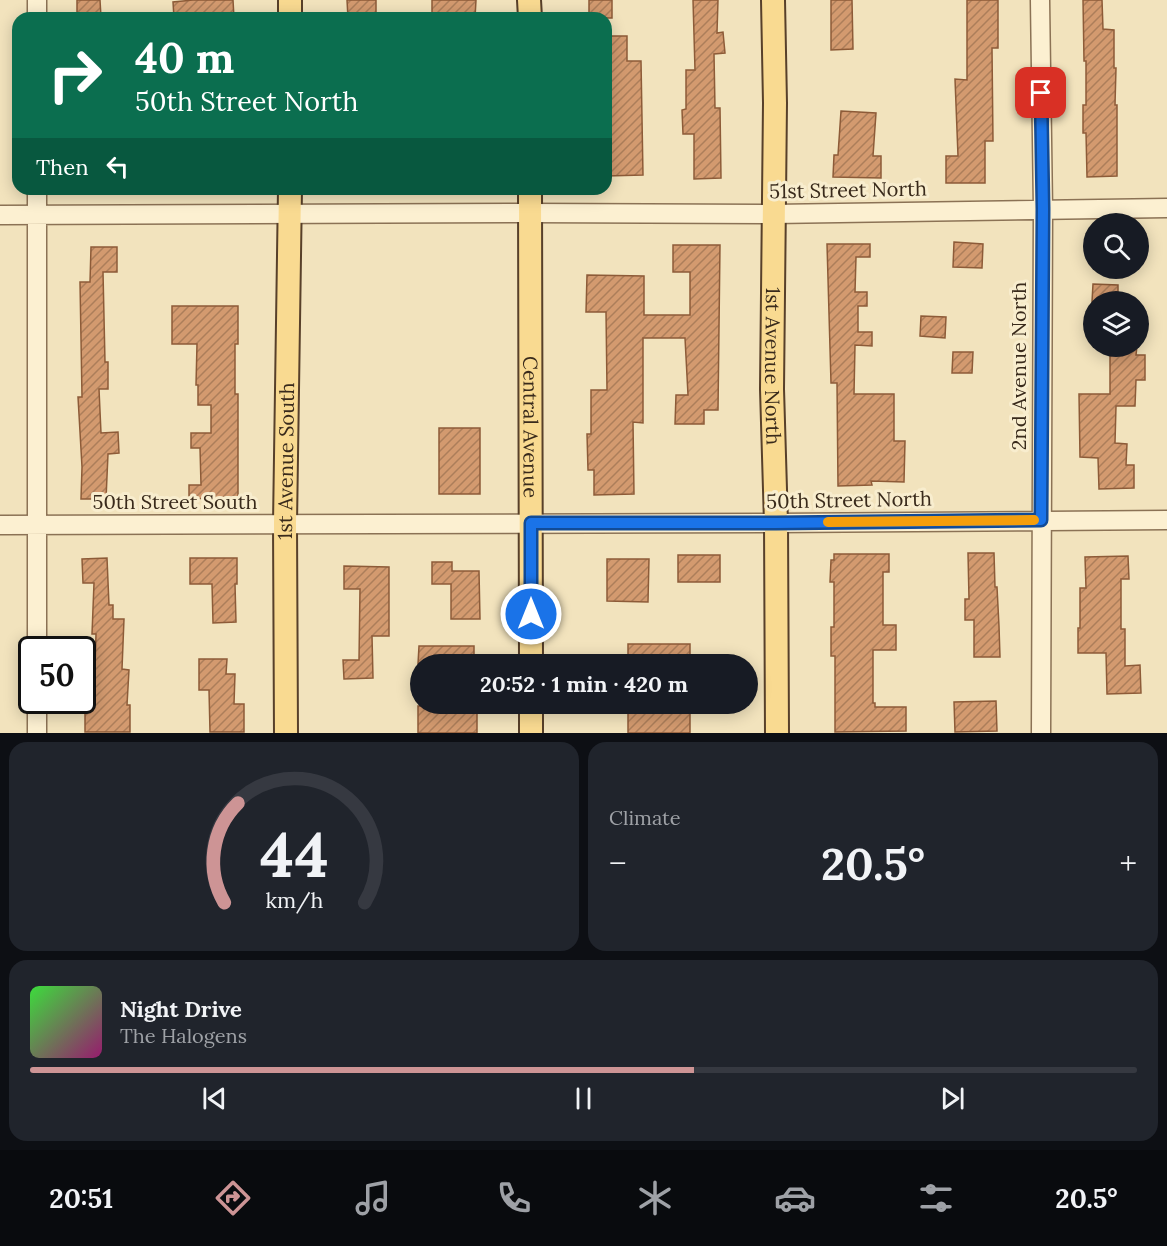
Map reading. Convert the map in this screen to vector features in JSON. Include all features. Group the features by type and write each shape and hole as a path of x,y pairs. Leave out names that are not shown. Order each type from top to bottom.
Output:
{"main road":[{"name":"1st Avenue North","path":"773,0 775,104 772,389 776,523 777,733"},
{"name":"1st Avenue South","path":"286,733 285,524 290,195"},
{"name":"Central Avenue","path":"530,195 531,654"},
{"path":"531,714 531,733"}],"street":[{"name":"2nd Avenue North","path":"1040,0 1043,209 1041,733"},
{"path":"37,636 38,195"},
{"name":"51st Street North","path":"0,215 774,214 1167,208"},
{"name":"50th Street North","path":"531,523 1167,520"},
{"name":"50th Street South","path":"0,525 531,523"},
{"path":"37,714 37,733"}],"building":[{"path":"77,0 100,0 101,12 77,12"},
{"path":"233,0 234,12 174,12 173,2"},
{"path":"347,0 376,0 376,12 348,12"},
{"path":"432,0 476,0 475,12 432,12"},
{"path":"589,0 612,0 612,12 589,12"},
{"path":"693,0 718,0 717,33 723,32 725,53 714,54 715,108 720,108 721,178 694,179 694,134 683,134 682,110 686,109 686,70 695,70"},
{"path":"831,0 852,0 853,49 831,50"},
{"path":"967,0 998,0 998,48 992,48 993,141 985,141 985,183 946,183 946,156 958,156 955,79 967,80"},
{"path":"1083,0 1102,0 1103,29 1114,30 1117,176 1087,177 1086,133 1083,133 1083,105 1086,105 1086,61 1084,61"},
{"path":"612,36 627,36 627,61 641,61 643,175 612,176"},
{"path":"841,111 876,113 873,156 881,156 881,178 833,177 834,155 838,155"},
{"path":"954,242 983,244 982,268 953,267"},
{"path":"827,244 870,244 870,257 856,257 855,292 867,292 867,306 858,306 858,332 872,332 872,346 855,345 854,394 894,394 894,441 905,441 904,482 871,481 872,485 838,486 837,383 831,383"},
{"path":"673,245 720,245 718,410 704,410 704,424 675,424 676,395 688,395 685,338 643,338 643,423 633,422 634,494 594,495 594,470 588,470 587,434 591,434 591,390 607,390 606,312 586,312 587,275 644,276 644,315 690,315 690,272 673,272"},
{"path":"91,247 117,247 117,272 103,272 105,362 108,362 108,389 99,389 101,433 118,432 119,453 108,454 106,499 81,499 82,467 78,397 82,397 80,282 90,282"},
{"path":"1093,284 1118,285 1118,291 1093,291"},
{"path":"172,306 238,306 235,394 238,394 238,497 189,499 189,485 201,485 200,448 191,448 191,433 211,433 211,405 198,405 197,344 172,344"},
{"path":"921,316 946,317 945,338 920,336"},
{"path":"953,352 973,352 972,373 952,373"},
{"path":"1110,357 1145,357 1145,380 1136,380 1135,406 1116,406 1115,443 1127,444 1126,465 1134,465 1134,488 1099,489 1098,458 1080,457 1079,394 1110,394"},
{"path":"439,428 480,428 480,494 439,494"},
{"path":"968,553 994,553 1000,657 974,657 974,620 965,620 965,599 969,599"},
{"path":"834,554 889,554 889,572 883,572 883,625 896,625 896,650 873,650 873,703 875,707 906,707 906,731 835,732 835,656 831,656 831,627 834,627 834,582 830,582 831,560 834,560"},
{"path":"678,555 720,555 720,582 678,582"},
{"path":"1128,556 1129,579 1121,579 1121,629 1125,629 1125,666 1140,665 1141,693 1107,694 1106,653 1078,653 1080,588 1086,588 1085,557"},
{"path":"107,558 109,605 113,605 113,619 124,619 122,669 129,670 127,705 130,705 130,732 85,732 85,714 96,714 96,634 92,634 94,583 83,583 82,559"},
{"path":"190,558 237,558 236,622 213,623 212,584 190,584"},
{"path":"607,559 649,559 648,602 607,601"},
{"path":"432,562 452,562 452,571 479,571 480,619 451,619 451,584 432,584"},
{"path":"344,566 389,567 389,636 372,636 373,678 344,679 343,660 359,660 360,589 344,589"},
{"path":"628,644 690,644 690,654 628,654"},
{"path":"419,646 474,646 474,654 419,654"},
{"path":"199,659 227,659 226,674 235,674 234,704 244,704 244,732 210,732 209,690 199,690"},
{"path":"996,701 997,731 955,732 954,702"},
{"path":"418,714 477,714 477,733 418,733"},
{"path":"628,714 690,714 690,733 628,733"}],"slow traffic":[{"path":"828,522 1034,520"}],"route":[{"path":"531,614 531,523 1041,520 1043,209 1041,93"}]}
